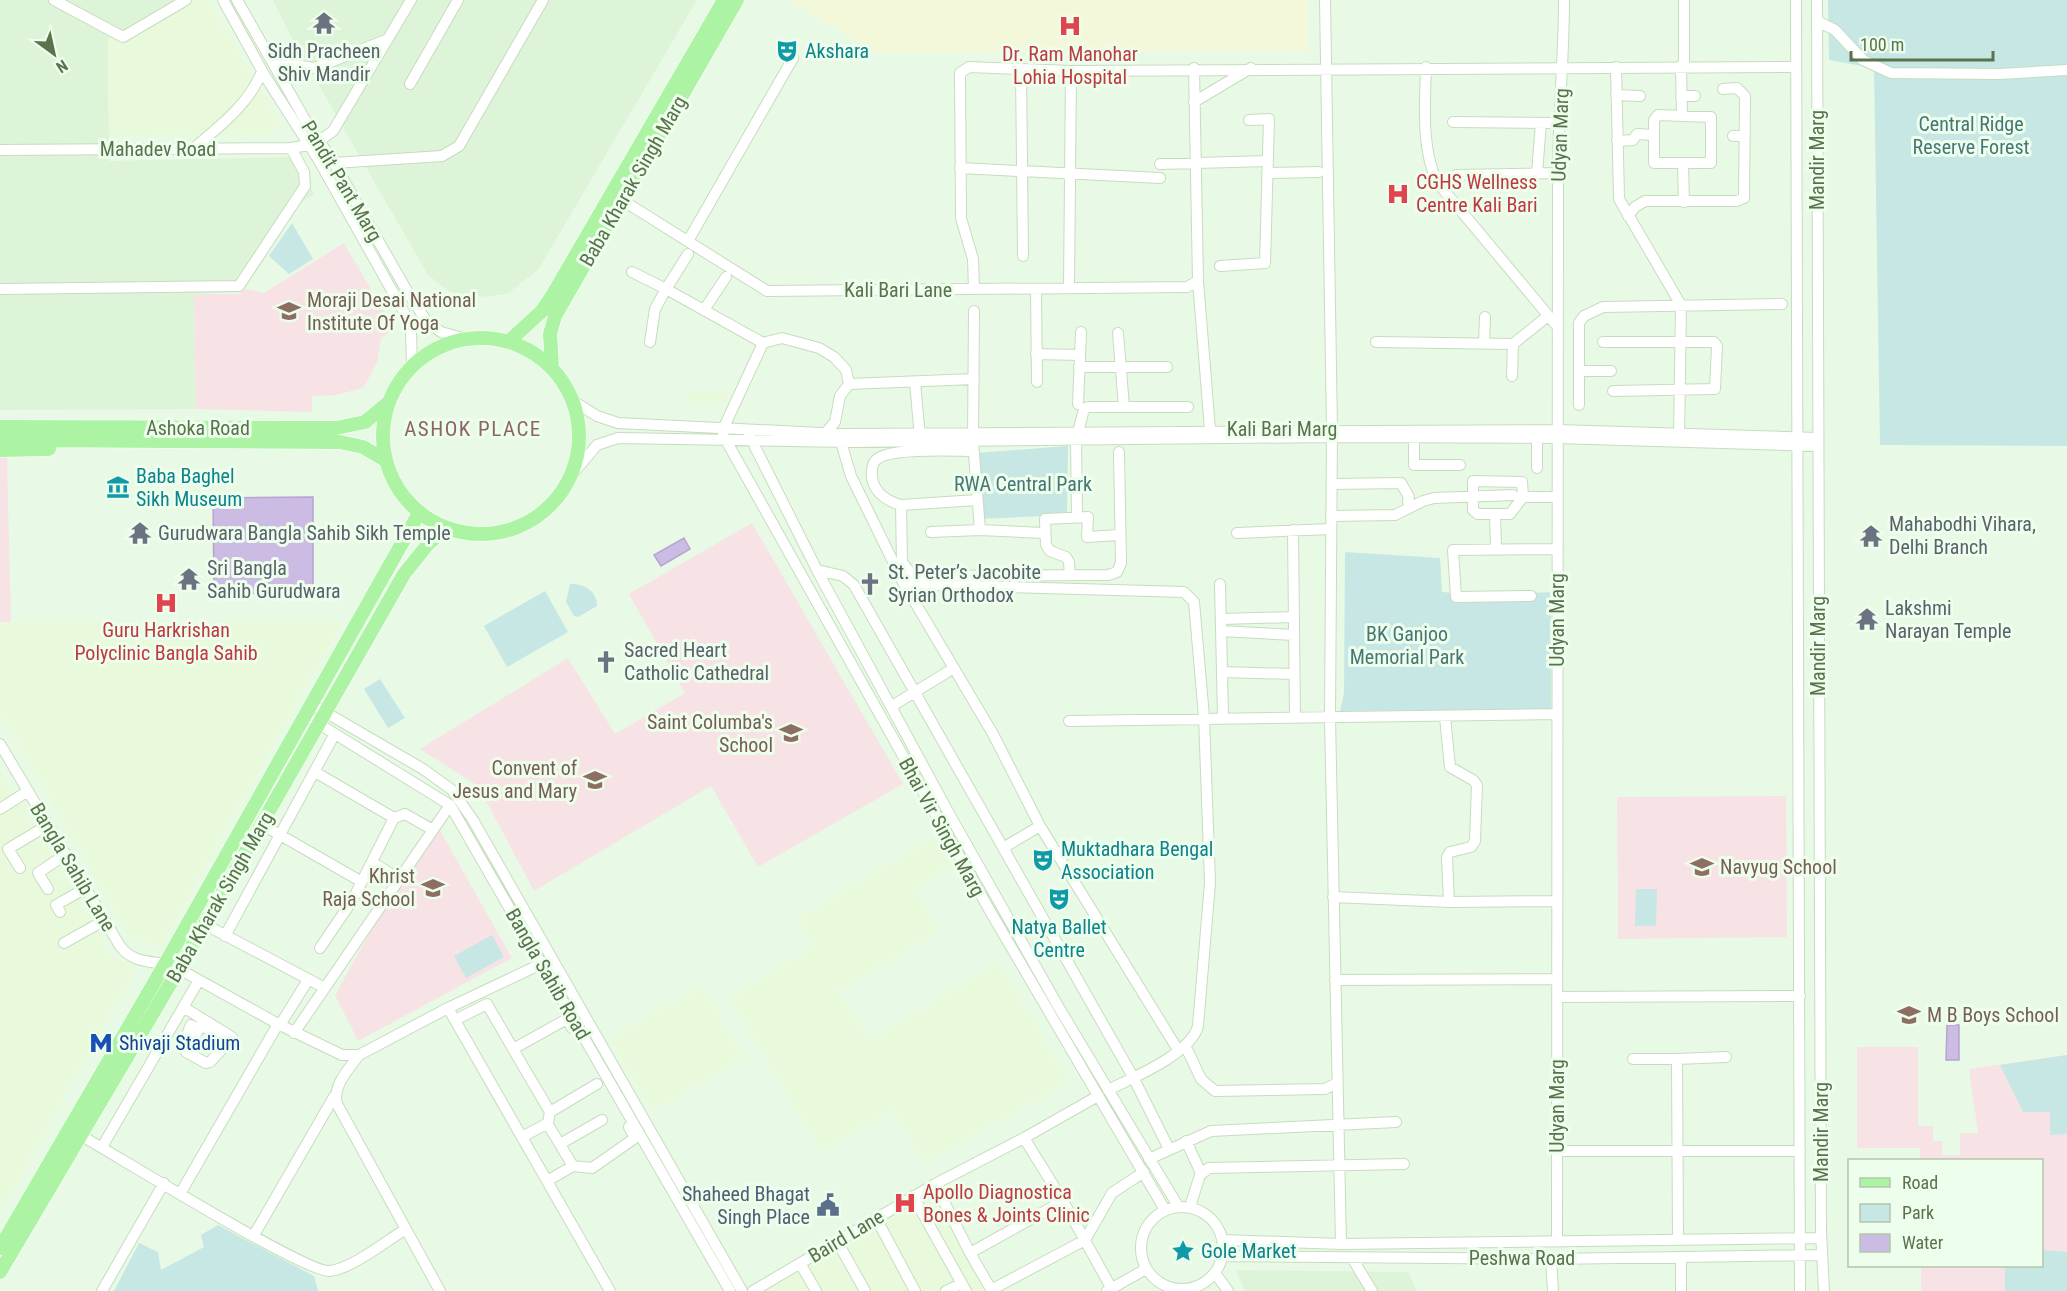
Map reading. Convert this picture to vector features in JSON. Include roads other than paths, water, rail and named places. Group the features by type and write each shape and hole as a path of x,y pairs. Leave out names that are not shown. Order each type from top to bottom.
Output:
{"main road":[{"name":"Baba Kharak Singh Marg","path":"509,341 542,311 552,296 724,0"},
{"name":"Baba Kharak Singh Marg","path":"552,368 549,334 555,316 737,0"},
{"path":"488,338 509,341 532,352 552,368 573,401 579,435 575,464 570,477 554,502 537,517 518,527 475,534 447,528 419,513 398,489 385,460 382,432 388,404 400,379 412,365 443,345 466,339 488,338"},
{"name":"Ashoka Road","path":"0,427 336,428 365,422 388,404"},
{"name":"Ashoka Road","path":"0,440 340,442 363,447 385,460"},
{"path":"0,450 56,449 76,440"},
{"name":"Baba Kharak Singh Marg","path":"0,1272 80,1135 309,710 419,513"},
{"name":"Baba Kharak Singh Marg","path":"0,1248 172,966 204,924 404,574 428,544 447,528"}],"street":[{"path":"54,0 123,37 186,0"},
{"name":"Pandit Pant Marg","path":"224,0 262,71 315,144 334,163 407,291 430,324 448,335 466,339"},
{"name":"Pandit Pant Marg","path":"237,0 273,63 396,297 411,333 412,365"},
{"path":"315,144 333,131 411,0"},
{"path":"410,84 458,0"},
{"path":"334,163 442,156 459,146 543,0"},
{"path":"1325,0 1332,433 1329,718 1341,1244"},
{"name":"Udyan Marg","path":"1557,1241 1558,123 1564,68 1564,0"},
{"path":"1682,115 1684,0"},
{"name":"Mandir Marg","path":"1796,0 1800,1291"},
{"name":"Mandir Marg","path":"1817,0 1821,1238 1824,1291"},
{"path":"1817,21 1835,30 1863,60 1891,73 2000,74 2067,70"},
{"path":"273,63 315,68 388,39"},
{"path":"688,241 793,58"},
{"path":"974,289 973,259 961,218 960,73 969,67 1071,71 1194,68 1796,67"},
{"path":"1426,67 1427,139 1432,172 1437,182 1557,326"},
{"path":"1616,67 1618,193 1628,216 1681,305 1679,438"},
{"path":"1194,68 1198,281 1210,430"},
{"path":"1194,102 1251,68"},
{"path":"1021,69 1023,256"},
{"path":"194,148 239,107 257,84 262,71"},
{"path":"1069,288 1071,71"},
{"path":"1628,216 1635,207 1645,201 1737,201 1744,198 1743,92 1723,89"},
{"path":"1616,95 1640,96"},
{"path":"1682,96 1695,96"},
{"path":"1682,115 1707,116 1712,121 1712,161 1708,164 1654,163 1656,116 1682,115"},
{"path":"1220,266 1265,264 1269,119 1249,120"},
{"path":"1453,122 1558,123"},
{"path":"1537,173 1541,123"},
{"path":"1617,141 1632,140 1637,134 1654,135"},
{"path":"1733,136 1745,136"},
{"name":"Mahadev Road","path":"0,150 291,148 315,144"},
{"path":"0,289 239,286 305,186 303,172 291,148"},
{"path":"1160,164 1268,161"},
{"path":"1683,164 1684,202"},
{"path":"960,168 1160,178"},
{"path":"1267,173 1319,172"},
{"path":"1456,175 1558,173"},
{"name":"Kali Bari Lane","path":"622,200 767,291 1187,287 1198,281"},
{"path":"650,342 655,309 688,254"},
{"path":"632,272 763,343 782,338 819,348 834,357 846,370 849,384 840,396 835,422 823,437"},
{"path":"704,310 726,277"},
{"path":"1036,289 1037,382"},
{"path":"396,297 407,291"},
{"path":"1579,405 1579,323 1593,310 1603,306 1782,304"},
{"path":"974,311 973,441 980,530"},
{"path":"1376,342 1512,344 1548,316"},
{"path":"1484,344 1485,317"},
{"path":"1078,404 1081,332"},
{"path":"1118,333 1124,407"},
{"path":"1603,342 1714,342 1717,344 1718,386 1713,389 1613,390"},
{"path":"722,427 763,343"},
{"path":"1512,344 1512,376"},
{"path":"1036,354 1121,368 1167,367"},
{"path":"1579,371 1611,371"},
{"path":"849,384 974,380"},
{"path":"915,382 920,437"},
{"name":"Kali Bari Marg","path":"573,401 597,416 618,423 746,429 823,437 841,442 920,437"},
{"path":"1077,517 1076,436 1082,412 1088,407 1188,407"},
{"name":"Bhai Vir Singh Marg","path":"722,427 725,441 990,911 1103,1093 1149,1159 1178,1206"},
{"name":"Bhai Vir Singh Marg","path":"746,429 818,570 1166,1210"},
{"name":"Kali Bari Marg","path":"751,441 823,437 920,437 973,441 1210,430 1537,438 1557,434"},
{"name":"Kali Bari Marg","path":"1076,436 1332,433"},
{"name":"Kali Bari Marg","path":"1420,435 1557,434 1817,442"},
{"path":"1420,435 1414,465 1460,465"},
{"path":"570,477 597,445 618,438 751,441"},
{"path":"1537,438 1537,468"},
{"path":"973,441 893,453 877,458 872,465 873,483 890,502 901,505 977,500"},
{"path":"841,442 851,476 904,584 993,734 1040,826 1201,1079 1215,1091 1325,1089 1337,1083"},
{"path":"901,505 902,561 913,576 1108,575 1117,572 1121,563 1119,452"},
{"path":"1473,481 1522,482 1510,514 1478,514 1473,510 1473,497 1473,481"},
{"path":"1332,484 1401,483 1409,497 1408,502"},
{"path":"1331,516 1395,515 1423,501 1473,497 1557,497"},
{"path":"1495,514 1496,549"},
{"path":"1070,574 1066,557 1050,551 1044,533 1045,519 1088,517 1087,537 1119,535"},
{"path":"1237,533 1331,529"},
{"path":"931,532 980,530 1044,533"},
{"path":"1293,530 1295,718"},
{"path":"1531,596 1456,597 1453,550 1557,549"},
{"path":"818,570 843,576 854,585 1133,1077 1170,1149"},
{"path":"904,584 1184,592 1194,602 1204,717 1210,883 1198,1026 1196,1034 1181,1047"},
{"path":"1220,584 1223,717"},
{"path":"1221,619 1294,617"},
{"path":"1221,631 1294,634"},
{"path":"892,706 954,668"},
{"path":"1222,672 1294,674"},
{"name":"Bangla Sahib Road","path":"309,710 423,769 452,790 473,820 742,1291"},
{"path":"1069,721 1204,717 1329,718 1557,714"},
{"name":"Bangla Sahib Road","path":"322,717 450,805 730,1291"},
{"path":"1445,717 1450,767 1473,780 1477,785 1476,841 1471,847 1450,852 1447,857 1449,902"},
{"path":"225,936 282,835 332,739"},
{"name":"Bangla Sahib Lane","path":"0,744 4,761 28,791 127,955 136,960 172,966"},
{"path":"315,772 394,818"},
{"path":"0,809 28,791"},
{"path":"294,1033 450,805"},
{"path":"320,948 362,882 394,818 405,814 433,830"},
{"path":"1799,821 1819,819"},
{"path":"261,824 362,882"},
{"path":"20,868 8,849 48,825"},
{"path":"1003,848 1040,826"},
{"path":"48,889 38,873 66,854"},
{"path":"372,862 399,879"},
{"path":"60,912 56,905 86,888"},
{"path":"1333,897 1449,902 1557,901"},
{"path":"64,943 105,920"},
{"path":"204,924 325,988"},
{"path":"172,966 294,1033 342,1055 359,1055 448,1008 541,964"},
{"path":"1335,980 1557,979"},
{"path":"102,1147 199,980"},
{"path":"180,1194 308,980"},
{"path":"1557,997 1800,996"},
{"path":"455,1020 487,1004 513,1049 573,1166"},
{"path":"183,1007 200,1028 232,1037"},
{"path":"448,1008 610,1291"},
{"path":"513,1049 567,1019 635,1138 592,1168 573,1166 547,1181"},
{"name":"Baird Lane","path":"753,1291 913,1196 1024,1138 1133,1077 1181,1047"},
{"path":"254,1235 359,1055"},
{"path":"1633,1059 1726,1057"},
{"path":"1677,1059 1678,1239"},
{"path":"522,1137 597,1084"},
{"path":"335,1095 337,1104 440,1291"},
{"path":"560,1143 602,1120"},
{"path":"1149,1159 1211,1131 1396,1122"},
{"path":"80,1135 180,1194 314,1267 328,1271 344,1267 406,1229"},
{"path":"1024,1138 1063,1201 1110,1290 1146,1269"},
{"path":"1186,1141 1201,1173"},
{"path":"1557,1151 1800,1151"},
{"path":"1190,1207 1201,1173 1209,1168 1404,1164"},
{"path":"935,1184 992,1291 1085,1240 1112,1193 1144,1172"},
{"path":"102,1291 164,1184"},
{"path":"913,1196 964,1287 946,1291"},
{"path":"970,1253 1063,1201"},
{"path":"1178,1206 1190,1207 1212,1219 1223,1240 1222,1256 1215,1273 1199,1289 1180,1289 1155,1280 1146,1269 1141,1256 1141,1242 1145,1229 1154,1217 1178,1206"},
{"path":"876,1218 915,1291"},
{"name":"Peshwa Road","path":"1223,1240 1341,1244 1821,1238"},
{"path":"837,1241 865,1291"},
{"name":"Peshwa Road","path":"1222,1256 1551,1259 1822,1255"},
{"path":"1352,1257 1372,1291"},
{"path":"1681,1258 1681,1291"},
{"path":"1551,1259 1553,1291"},
{"path":"800,1263 816,1291"},
{"path":"1215,1273 1228,1291"}],"water":[{"path":"313,497 313,593 214,594 213,498"},
{"path":"684,538 690,549 661,566 654,555"},
{"path":"1947,1025 1959,1025 1959,1060 1946,1060"}],"place":[{"name":"Sidh Pracheen Shiv Mandir","path":"324,23"},
{"name":"Dr. Ram Manohar Lohia Hospital","path":"1070,26"},
{"name":"Akshara","path":"787,51"},
{"name":"CGHS Wellness Centre Kali Bari","path":"1398,194"},
{"name":"Moraji Desai National Institute Of Yoga","path":"289,311"},
{"name":"Baba Baghel Sikh Museum","path":"118,487"},
{"name":"Gurudwara Bangla Sahib Sikh Temple","path":"140,533"},
{"name":"Mahabodhi Vihara, Delhi Branch","path":"1871,536"},
{"name":"Sri Bangla Sahib Gurudwara","path":"189,579"},
{"name":"St. Peter’s Jacobite Syrian Orthodox","path":"870,584"},
{"name":"Guru Harkrishan Polyclinic Bangla Sahib","path":"166,603"},
{"name":"Lakshmi Narayan Temple","path":"1867,619"},
{"name":"Sacred Heart Catholic Cathedral","path":"606,662"},
{"name":"Saint Columba's School","path":"791,733"},
{"name":"Convent of Jesus and Mary","path":"595,780"},
{"name":"Muktadhara Bengal Association","path":"1043,860"},
{"name":"Navyug School","path":"1702,867"},
{"name":"Khrist Raja School","path":"433,888"},
{"name":"Natya Ballet Centre","path":"1059,899"},
{"name":"M B Boys School","path":"1909,1015"},
{"name":"Shivaji Stadium","path":"101,1043"},
{"name":"Apollo Diagnostica Bones & Joints Clinic","path":"905,1203"},
{"name":"Shaheed Bhagat Singh Place","path":"828,1205"},
{"name":"Gole Market","path":"1183,1251"}],"district":[{"name":"ASHOK PLACE","path":"473,429"}],"park label":[{"name":"Central Ridge Reserve Forest","path":"1971,136"},
{"name":"RWA Central Park","path":"1023,484"},
{"name":"BK Ganjoo Memorial Park","path":"1407,646"}]}
